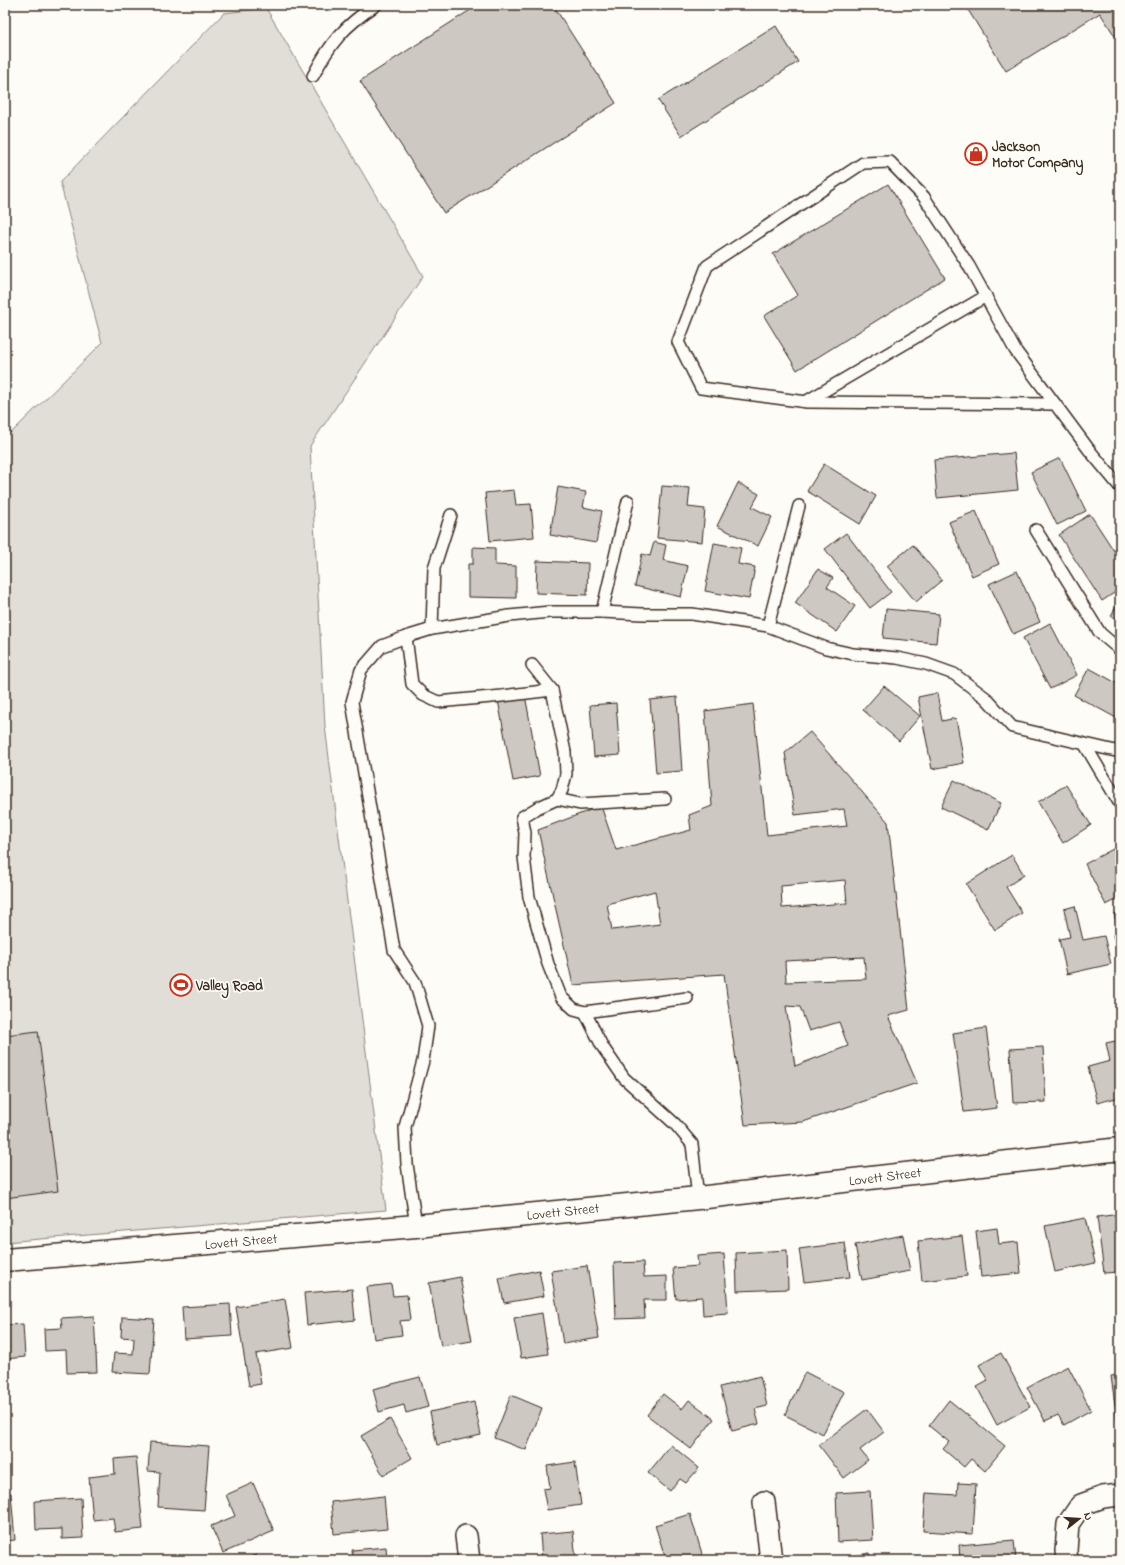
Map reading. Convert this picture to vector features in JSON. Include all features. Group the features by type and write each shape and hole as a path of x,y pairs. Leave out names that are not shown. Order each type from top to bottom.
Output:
{"street":[{"name":"Lovett Street","path":"5,1260 416,1226 698,1198 1120,1149"},
{"path":"1067,1560 1066,1551 1068,1524 1081,1505 1103,1497 1120,1495"},
{"path":"764,1502 771,1560"},
{"path":"466,1536 469,1560"}],"lane":[{"path":"313,76 326,53 344,29 357,17 376,5"},
{"path":"1055,404 807,402 701,388 678,342 707,266 863,163 890,162 924,197 969,266 1015,350 1090,451 1120,487"},
{"path":"807,402 986,296"},
{"path":"602,612 628,501"},
{"path":"768,626 799,506"},
{"path":"432,629 434,568 452,515"},
{"path":"1036,530 1100,633 1120,650"},
{"path":"416,1226 407,1164 405,1127 424,1061 428,1026 414,982 394,950 352,702 361,670 382,646 406,636 432,629 509,616 550,612 692,614 768,626 826,648 853,654 897,658 926,664 954,674 986,698 1012,727 1120,752"},
{"path":"406,636 412,684 423,695 438,702 552,690"},
{"path":"532,665 552,690 565,752 566,774 562,790 556,799 522,817 525,833 524,857 529,896 548,964 561,997 574,1008 585,1012 687,998"},
{"path":"1085,744 1120,804"},
{"path":"556,799 580,804 665,799"},
{"path":"585,1012 602,1046 624,1078 675,1124 692,1144 698,1198"}],"shaded area":[{"path":"266,8 423,276 310,446 325,726 386,1210 5,1242 5,421 11,433 102,343 60,182 224,13"}],"building":[{"path":"478,5 553,5 616,103 444,213 360,81"},
{"path":"965,5 1120,5 1120,33 1115,36 1100,13 1006,71"},
{"path":"776,26 798,62 681,136 658,100"},
{"path":"888,184 945,278 797,370 764,316 798,295 773,254"},
{"path":"1014,453 1018,490 937,498 934,460"},
{"path":"1060,458 1086,511 1057,525 1031,472"},
{"path":"824,464 876,496 860,524 807,491"},
{"path":"738,483 759,494 752,507 772,517 758,546 717,526"},
{"path":"662,486 690,488 688,507 705,509 702,542 657,538"},
{"path":"558,487 586,492 583,507 602,511 596,543 550,535"},
{"path":"514,490 516,505 531,504 534,537 490,541 485,493"},
{"path":"976,511 999,564 972,576 949,522"},
{"path":"1090,514 1120,560 1120,589 1102,601 1059,535"},
{"path":"846,533 891,592 870,608 825,549"},
{"path":"654,542 666,545 663,560 688,566 681,597 635,586 642,554 650,556"},
{"path":"714,543 741,548 738,564 755,567 749,599 705,591"},
{"path":"913,545 942,580 916,602 887,566"},
{"path":"473,547 495,548 495,565 516,566 516,598 468,597 468,564 473,564"},
{"path":"537,561 588,563 587,595 536,593"},
{"path":"818,569 833,578 827,587 855,606 837,632 795,603"},
{"path":"1017,571 1040,622 1013,634 989,584"},
{"path":"1120,599 1120,621 1111,616"},
{"path":"886,609 939,614 936,643 883,638"},
{"path":"1050,623 1077,675 1050,689 1023,638"},
{"path":"1089,668 1120,685 1120,720 1074,695"},
{"path":"884,686 920,716 899,741 863,710"},
{"path":"937,693 942,721 956,718 964,763 932,769 918,697"},
{"path":"525,695 540,776 513,781 498,700"},
{"path":"677,697 682,771 656,773 650,700"},
{"path":"616,703 620,755 594,757 590,705"},
{"path":"753,704 767,835 847,826 844,809 795,815 785,753 810,732 888,822 909,1010 888,1016 917,1083 803,1122 745,1125 724,974 573,985 538,830 601,806 616,850 691,830 689,815 712,806 705,711","holes":["845,880 847,903 782,908 781,886","655,891 660,924 612,930 607,904","864,957 866,979 786,982 785,961","786,1006 800,1007 809,1031 839,1022 848,1046 795,1066"]},
{"path":"954,780 1001,803 988,830 941,807"},
{"path":"1066,785 1091,825 1063,843 1038,802"},
{"path":"1113,849 1120,862 1120,898 1106,905 1085,864"},
{"path":"1012,855 1024,875 1006,887 1022,913 995,930 966,884"},
{"path":"1075,906 1083,940 1104,936 1111,964 1067,974 1059,939 1070,937 1064,909"},
{"path":"1120,912 1120,962 1113,935 1119,934 1114,914"},
{"path":"986,1028 997,1108 964,1112 953,1033"},
{"path":"38,1031 58,1191 5,1198 5,1035"},
{"path":"1120,1040 1120,1097 1097,1103 1088,1067 1110,1061 1106,1043"},
{"path":"1043,1047 1046,1102 1013,1103 1010,1049"},
{"path":"1120,1214 1120,1272 1104,1273 1097,1217"},
{"path":"1085,1218 1095,1263 1055,1272 1045,1226"},
{"path":"997,1228 999,1244 1018,1242 1021,1273 981,1277 976,1231"},
{"path":"903,1235 910,1271 862,1280 855,1245"},
{"path":"962,1236 967,1276 922,1281 918,1241"},
{"path":"845,1243 850,1277 804,1282 799,1249"},
{"path":"787,1250 788,1289 737,1291 736,1253"},
{"path":"724,1254 728,1313 703,1315 702,1297 676,1299 673,1268 698,1266 697,1256"},
{"path":"643,1262 644,1277 667,1276 667,1300 644,1300 645,1318 616,1319 614,1263"},
{"path":"587,1266 599,1338 563,1344 551,1271"},
{"path":"539,1270 544,1296 504,1303 499,1278"},
{"path":"460,1277 472,1341 441,1346 429,1283"},
{"path":"391,1284 393,1296 407,1295 410,1320 400,1321 402,1335 374,1339 367,1287"},
{"path":"352,1289 355,1320 307,1325 304,1293"},
{"path":"285,1299 293,1348 256,1354 261,1384 249,1386 236,1307"},
{"path":"230,1304 232,1336 184,1339 182,1307"},
{"path":"542,1313 548,1354 521,1358 514,1318"},
{"path":"94,1316 97,1372 67,1373 66,1350 45,1351 44,1329 62,1328 61,1318"},
{"path":"122,1317 154,1319 150,1374 112,1372 114,1353 133,1354 134,1338 121,1337"},
{"path":"23,1324 25,1357 5,1359 5,1325"},
{"path":"1001,1353 1030,1407 997,1425 977,1387 988,1381 979,1365"},
{"path":"1068,1366 1091,1410 1064,1425 1058,1415 1045,1421 1027,1387"},
{"path":"805,1372 844,1392 823,1434 785,1415"},
{"path":"1120,1375 1120,1426 1118,1427 1111,1376"},
{"path":"760,1376 767,1406 755,1409 759,1424 732,1431 720,1387"},
{"path":"420,1377 428,1407 406,1413 404,1405 379,1412 373,1389"},
{"path":"663,1394 682,1409 689,1400 714,1419 691,1449 647,1415"},
{"path":"511,1395 542,1408 526,1450 494,1438"},
{"path":"949,1400 1005,1446 985,1471 971,1459 964,1467 943,1449 949,1442 929,1426"},
{"path":"474,1402 481,1435 437,1445 430,1412"},
{"path":"867,1409 884,1432 860,1450 868,1460 844,1478 819,1445"},
{"path":"390,1419 412,1458 383,1475 361,1436"},
{"path":"150,1442 209,1446 204,1510 158,1507 160,1472 148,1471"},
{"path":"671,1445 699,1468 686,1483 680,1479 670,1491 648,1473"},
{"path":"136,1457 143,1529 115,1532 113,1518 93,1520 89,1477 115,1474 114,1459"},
{"path":"575,1462 581,1505 547,1510 543,1489 550,1488 547,1466"},
{"path":"253,1483 274,1531 223,1553 211,1526 235,1516 226,1495"},
{"path":"958,1483 976,1484 973,1534 923,1531 926,1493 957,1495"},
{"path":"870,1491 873,1540 838,1542 836,1493"},
{"path":"5,1493 11,1493 15,1540 5,1541"},
{"path":"384,1496 387,1529 334,1534 331,1502"},
{"path":"81,1498 83,1538 62,1539 62,1529 36,1530 35,1501"},
{"path":"690,1514 703,1557 693,1560 666,1560 655,1525"},
{"path":"573,1531 576,1560 542,1560 540,1534"},
{"path":"1014,1540 1016,1560 960,1560 959,1545"},
{"path":"386,1547 387,1560 353,1560 352,1550"},
{"path":"869,1553 871,1560 840,1560 840,1559"},
{"path":"256,1555 258,1560 241,1560"}],"place":[{"name":"Jackson Motor Company","path":"976,154"},
{"name":"Valley Road","path":"181,985"}]}
